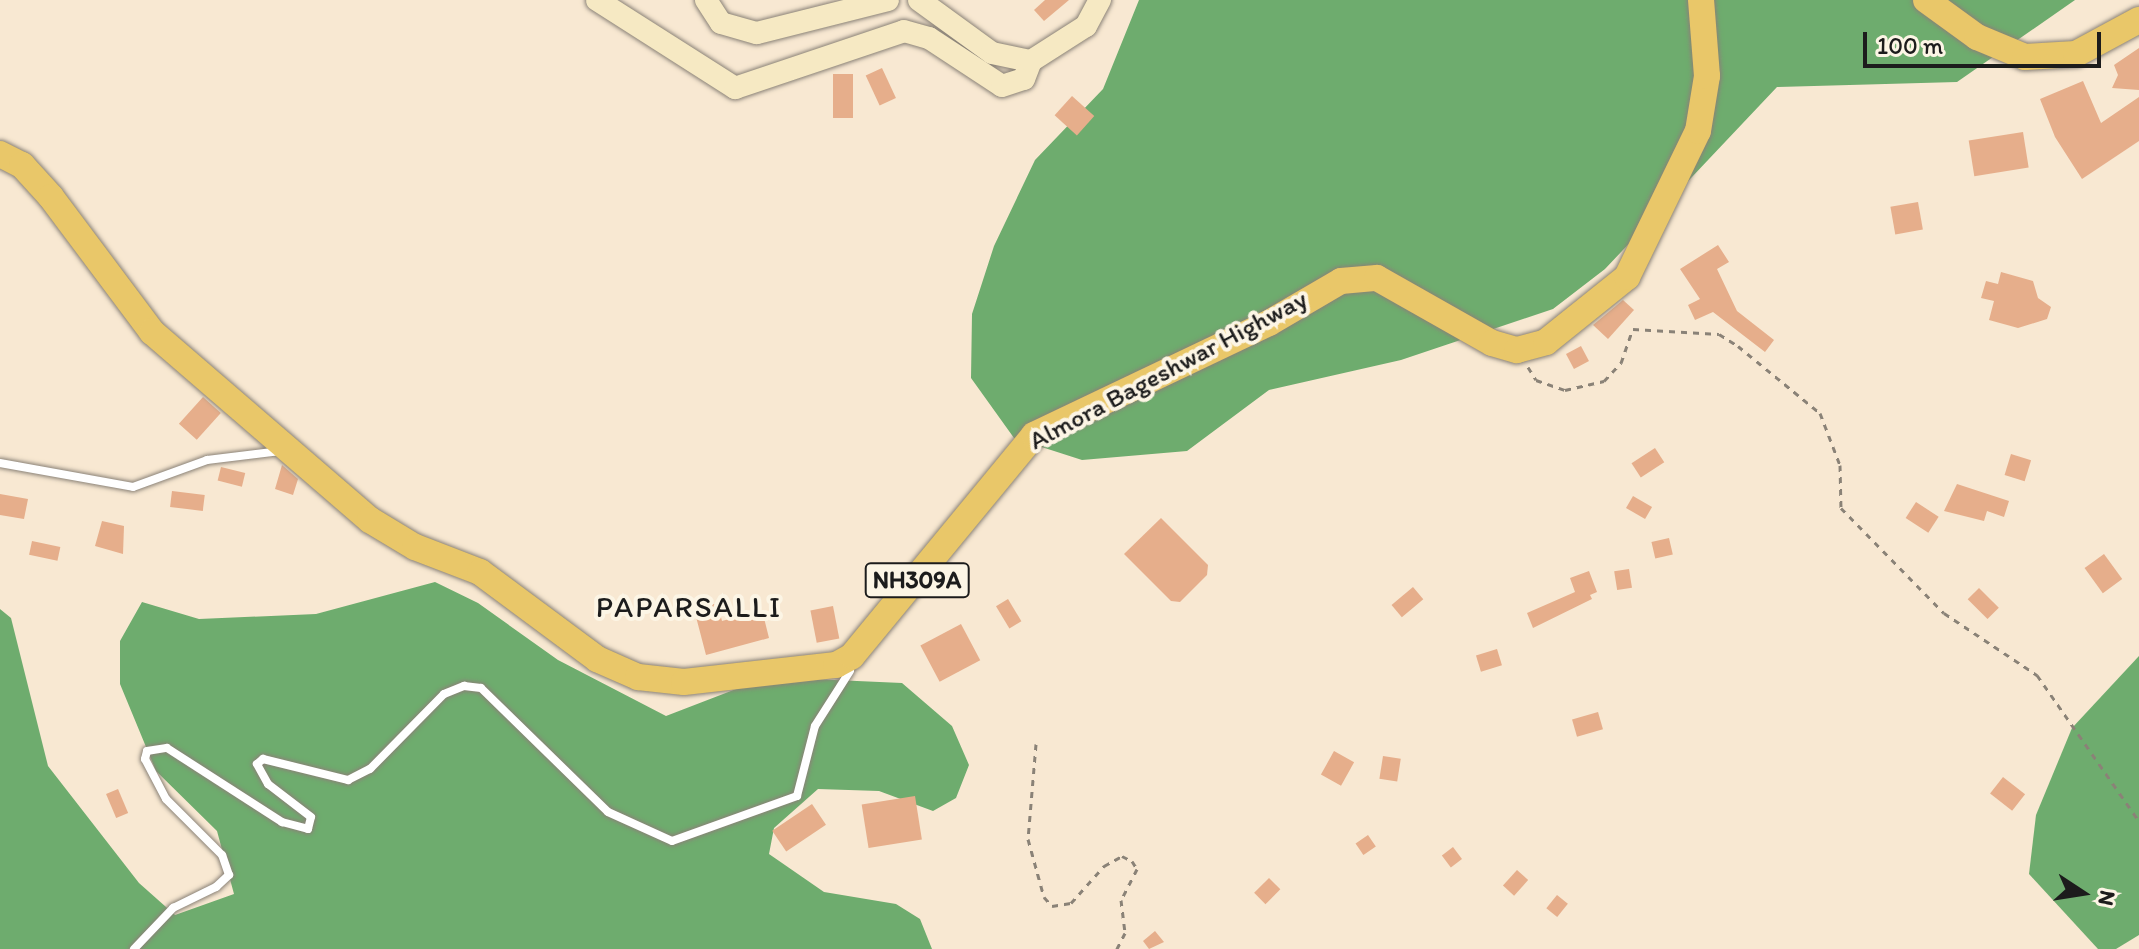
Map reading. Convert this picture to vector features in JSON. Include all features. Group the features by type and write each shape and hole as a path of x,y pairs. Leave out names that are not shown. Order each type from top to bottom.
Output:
{"highway":[{"path":"1517,350 1546,342 1627,277 1652,231 1698,131 1707,76 1701,0"},
{"path":"1926,0 1977,37 2025,57 2076,54 2139,20"},
{"name":"Almora Bageshwar Highway","path":"0,154 22,165 51,197 152,332 285,450 370,520 415,547 480,572 597,659 638,677 684,682 836,665 852,656 1034,435 1269,323 1341,281 1377,278 1492,343 1517,350"}],"main road":[{"path":"597,0 735,88 904,31 929,38 1002,86 1024,79 1031,61 1086,26 1100,0"},
{"path":"706,0 721,23 757,33 888,0"},
{"path":"919,0 992,53 1031,61"}],"lane":[{"path":"0,463 133,487 207,460 285,450"},
{"path":"134,949 173,908 216,887 229,875 222,855 166,799 145,759 147,751 167,748 282,822 308,829 311,817 268,784 257,764 263,759 348,780 370,769 444,694 464,686 481,688 608,812 672,841 797,796 815,726 842,676 867,658 878,625"}],"path":[{"path":"1517,350 1536,380 1565,390 1604,381 1621,363 1633,329 1719,334 1738,346 1820,413 1840,465 1841,508 1944,613 2037,675 2139,821"},
{"path":"1036,744 1028,839 1044,897 1060,908 1071,903 1104,866 1122,856 1132,861 1137,869 1121,900 1125,933 1117,949"}],"green space":[{"path":"1139,0 2075,0 1957,82 1777,87 1605,269 1553,309 1401,360 1269,390 1187,451 1082,460 1014,438 971,378 972,314 994,246 1035,160 1103,89"},
{"path":"435,582 478,603 558,660 666,716 767,677 902,683 952,726 969,765 956,798 933,811 879,791 818,789 774,828 769,854 824,892 896,904 920,919 932,949 0,949 0,609 11,618 48,766 139,883 175,915 234,894 217,831 156,771 120,684 120,641 142,602 199,619 316,614"},
{"path":"2139,656 2139,935 2116,949 2098,949 2029,874 2036,815 2072,728"}],"building":[{"path":"1045,0 1069,0 1044,21 1034,10"},
{"path":"2139,48 2139,90 2112,88 2118,75 2114,65"},
{"path":"882,68 896,98 880,106 866,76"},
{"path":"833,74 853,74 853,118 833,118"},
{"path":"2083,81 2101,123 2139,97 2139,141 2082,179 2055,137 2040,99"},
{"path":"1072,96 1094,116 1077,135 1055,115"},
{"path":"2023,132 2029,168 1974,176 1969,141"},
{"path":"1918,202 1923,230 1895,234 1890,207"},
{"path":"1718,245 1729,262 1717,269 1737,311 1774,340 1765,352 1713,312 1695,320 1688,305 1700,299 1680,269"},
{"path":"2001,272 2033,281 2038,298 2051,307 2047,319 2018,328 1989,320 1994,301 1981,298 1986,281 1998,284"},
{"path":"1623,300 1634,310 1608,339 1593,325"},
{"path":"1581,346 1589,361 1574,369 1566,354"},
{"path":"203,397 221,413 197,440 179,424"},
{"path":"1655,448 1664,462 1641,478 1632,463"},
{"path":"2011,454 2031,460 2025,481 2005,475"},
{"path":"282,465 298,479 293,495 275,489"},
{"path":"221,467 245,473 242,487 218,481"},
{"path":"1957,484 2009,501 2004,517 1987,511 1984,521 1944,511"},
{"path":"172,491 205,495 203,511 170,507"},
{"path":"0,494 28,499 24,519 0,515"},
{"path":"1633,496 1652,507 1645,519 1626,508"},
{"path":"1916,502 1939,517 1928,533 1906,518"},
{"path":"1161,518 1208,565 1207,575 1180,602 1171,601 1124,554"},
{"path":"102,521 124,526 123,554 95,546"},
{"path":"1669,538 1673,555 1655,559 1651,542"},
{"path":"32,541 60,547 57,561 29,555"},
{"path":"2104,554 2122,579 2103,593 2085,568"},
{"path":"1629,569 1632,588 1617,590 1614,571"},
{"path":"1589,571 1597,592 1590,595 1592,599 1533,628 1527,613 1575,592 1570,578"},
{"path":"1413,587 1423,599 1402,617 1392,605"},
{"path":"1979,588 1999,608 1987,619 1968,599"},
{"path":"1008,599 1021,621 1009,628 996,606"},
{"path":"711,603 718,606 722,621 762,610 769,638 706,655 695,613"},
{"path":"833,606 839,638 817,643 810,610"},
{"path":"961,624 980,660 940,682 920,646"},
{"path":"1497,649 1502,665 1481,672 1476,655"},
{"path":"1598,712 1603,729 1577,737 1572,719"},
{"path":"1334,751 1354,762 1341,786 1321,775"},
{"path":"1383,756 1401,759 1397,782 1379,779"},
{"path":"2003,777 2025,794 2012,811 1990,794"},
{"path":"118,789 128,813 116,818 106,794"},
{"path":"915,796 922,839 869,848 862,804"},
{"path":"812,804 826,825 786,852 772,831"},
{"path":"1368,835 1376,847 1363,855 1356,843"},
{"path":"1453,847 1462,859 1451,867 1442,855"},
{"path":"1517,870 1528,880 1514,896 1503,886"},
{"path":"1269,878 1280,889 1265,904 1254,893"},
{"path":"1557,895 1568,904 1557,917 1546,908"},
{"path":"1155,931 1164,942 1149,949 1143,941"}],"district":[{"name":"PAPARSALLI","path":"689,607"}]}
